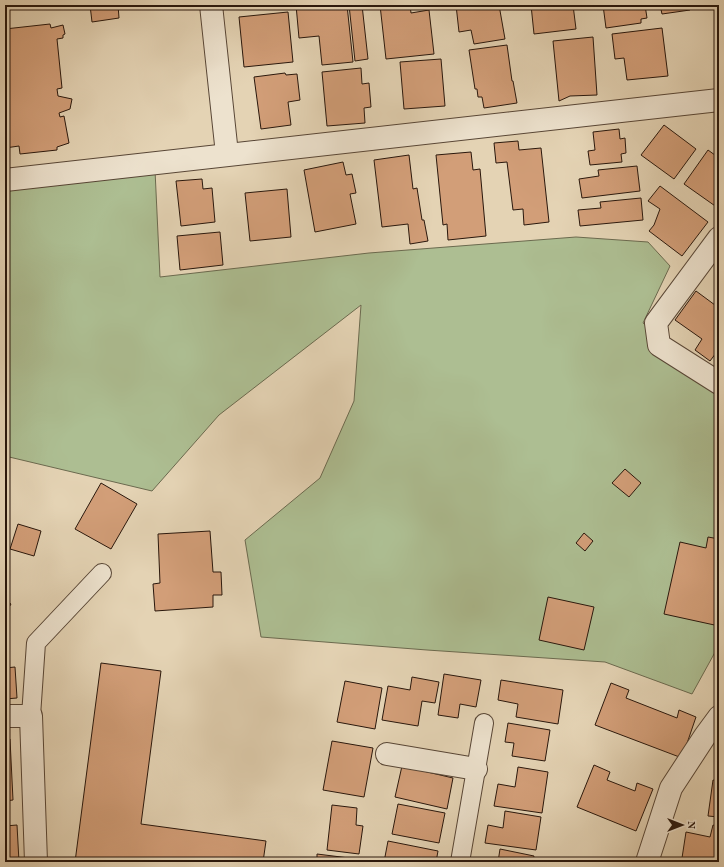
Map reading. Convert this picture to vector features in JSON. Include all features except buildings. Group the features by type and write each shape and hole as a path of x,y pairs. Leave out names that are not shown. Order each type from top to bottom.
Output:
{"street":[{"path":"211,5 227,154"},
{"path":"5,180 719,100"},
{"path":"719,238 656,323 659,345 719,383"},
{"path":"5,716 31,716 36,862"},
{"path":"647,862 671,788 705,736 719,718"},
{"path":"387,754 476,769"}],"lane":[{"path":"31,716 36,643 102,573"},
{"path":"460,862 484,723"}],"green space":[{"path":"155,170 160,277 369,253 576,237 648,242 670,266 643,323 719,388 719,645 692,694 605,662 261,637 245,540 320,478 354,401 361,305 219,415 152,491 5,456 5,191"}]}
